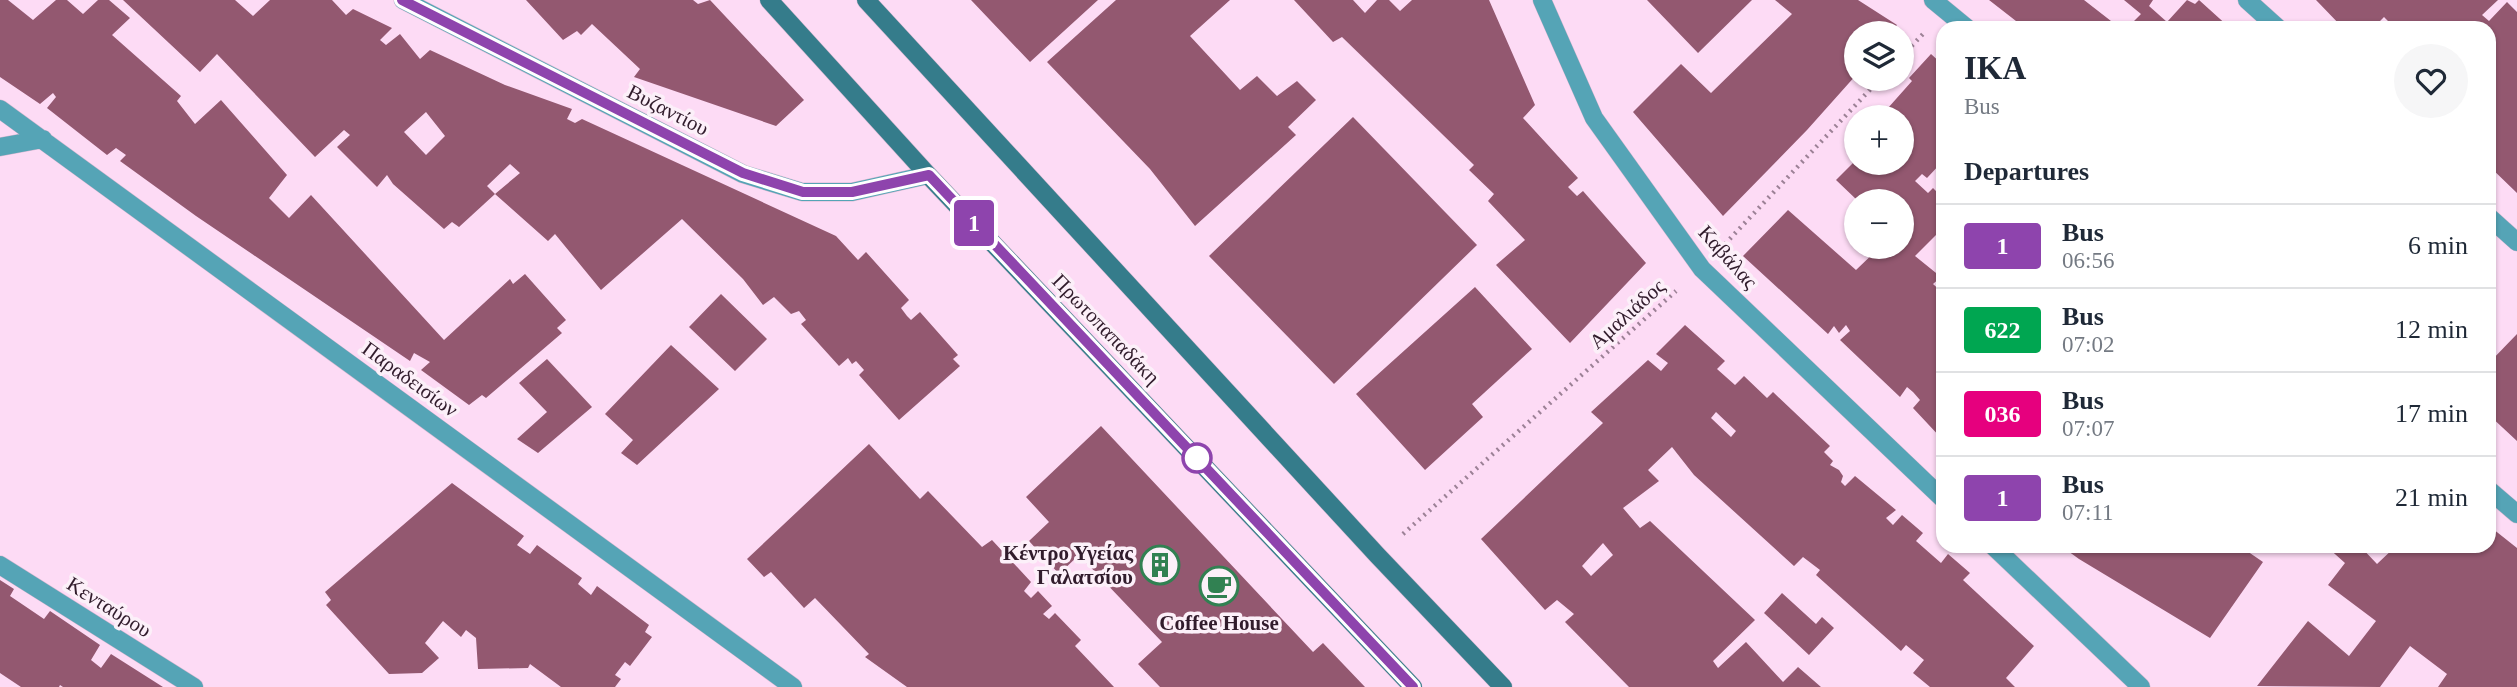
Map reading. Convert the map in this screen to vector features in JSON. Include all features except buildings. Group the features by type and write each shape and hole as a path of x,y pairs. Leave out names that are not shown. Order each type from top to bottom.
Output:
{"main road":[{"name":"Πρωτοπαπαδάκη","path":"769,0 929,175 1413,687"},
{"path":"866,0 1378,556 1503,687"}],"street":[{"name":"Βυζαντίου","path":"402,0 743,173 803,192 852,192 929,175"},
{"name":"Καβάλας","path":"1542,0 1594,118 1702,269 1936,492"},
{"path":"1933,0 1958,21"},
{"path":"2247,0 2270,21"},
{"name":"Παραδεισίων","path":"0,109 793,687"},
{"path":"0,147 43,139"},
{"path":"2496,223 2517,242"},
{"path":"2496,496 2517,514"},
{"path":"2000,553 2141,687"},
{"name":"Κενταύρου","path":"0,565 194,687"}],"path":[{"name":"Αμαλιάδος","path":"1378,556 1702,269 1869,91"}],"bus line":[{"name":"1","path":"402,0 743,173 803,192 852,192 929,175 1413,687"}],"place":[{"name":"Κέντρο Υγείας Γαλατσίου","path":"1160,565"},
{"name":"Coffee House","path":"1219,586"}]}
